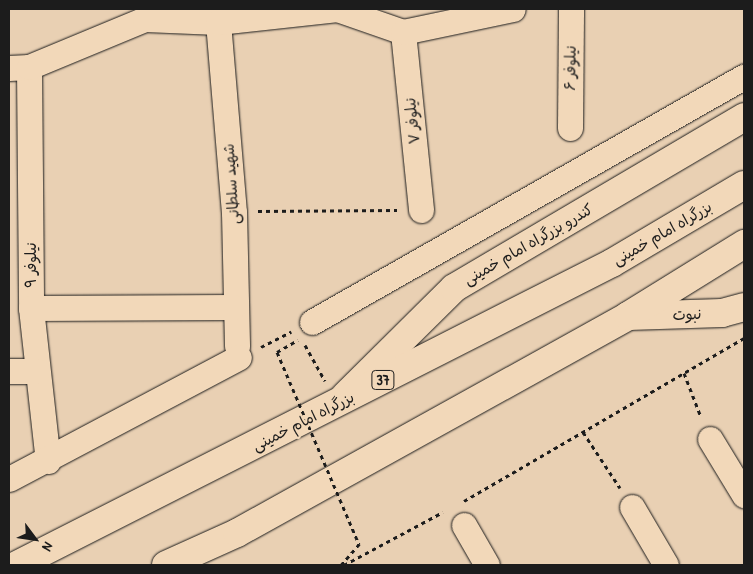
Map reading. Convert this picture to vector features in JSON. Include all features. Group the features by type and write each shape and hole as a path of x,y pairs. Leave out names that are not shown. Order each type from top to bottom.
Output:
{"main road":[{"name":"کندرو بزرگراه امام خمینی","path":"337,404 454,288 744,117"},
{"name":"بزرگراه امام خمینی","path":"17,565 612,263 744,185"},
{"path":"166,565 237,532 628,316 744,244"},
{"name":"نبوت","path":"628,316 722,313 744,306"}],"street":[{"path":"19,68 144,14 218,22 337,9 403,32 477,14 512,9"},
{"name":"نیلوفر ۶","path":"570,128 571,9"},
{"name":"شهید سلطانی","path":"218,22 234,212 233,306 238,352"},
{"name":"نیلوفر ۷","path":"403,32 421,210"},
{"name":"نیلوفر ۹","path":"19,68 31,308 48,461"},
{"path":"312,322 744,77"},
{"path":"31,308 233,306"},
{"path":"9,479 48,461 238,352"},
{"path":"9,371 38,371"},
{"path":"710,439 744,494"},
{"path":"632,507 666,565"},
{"path":"457,513 487,565"}],"path":[{"path":"234,212 421,210"},
{"path":"238,352 312,322"},
{"path":"337,404 302,338 277,352 359,544 343,565"},
{"path":"343,565 457,513 583,432 744,338"},
{"path":"684,374 710,439"},
{"path":"583,432 632,507"}]}
